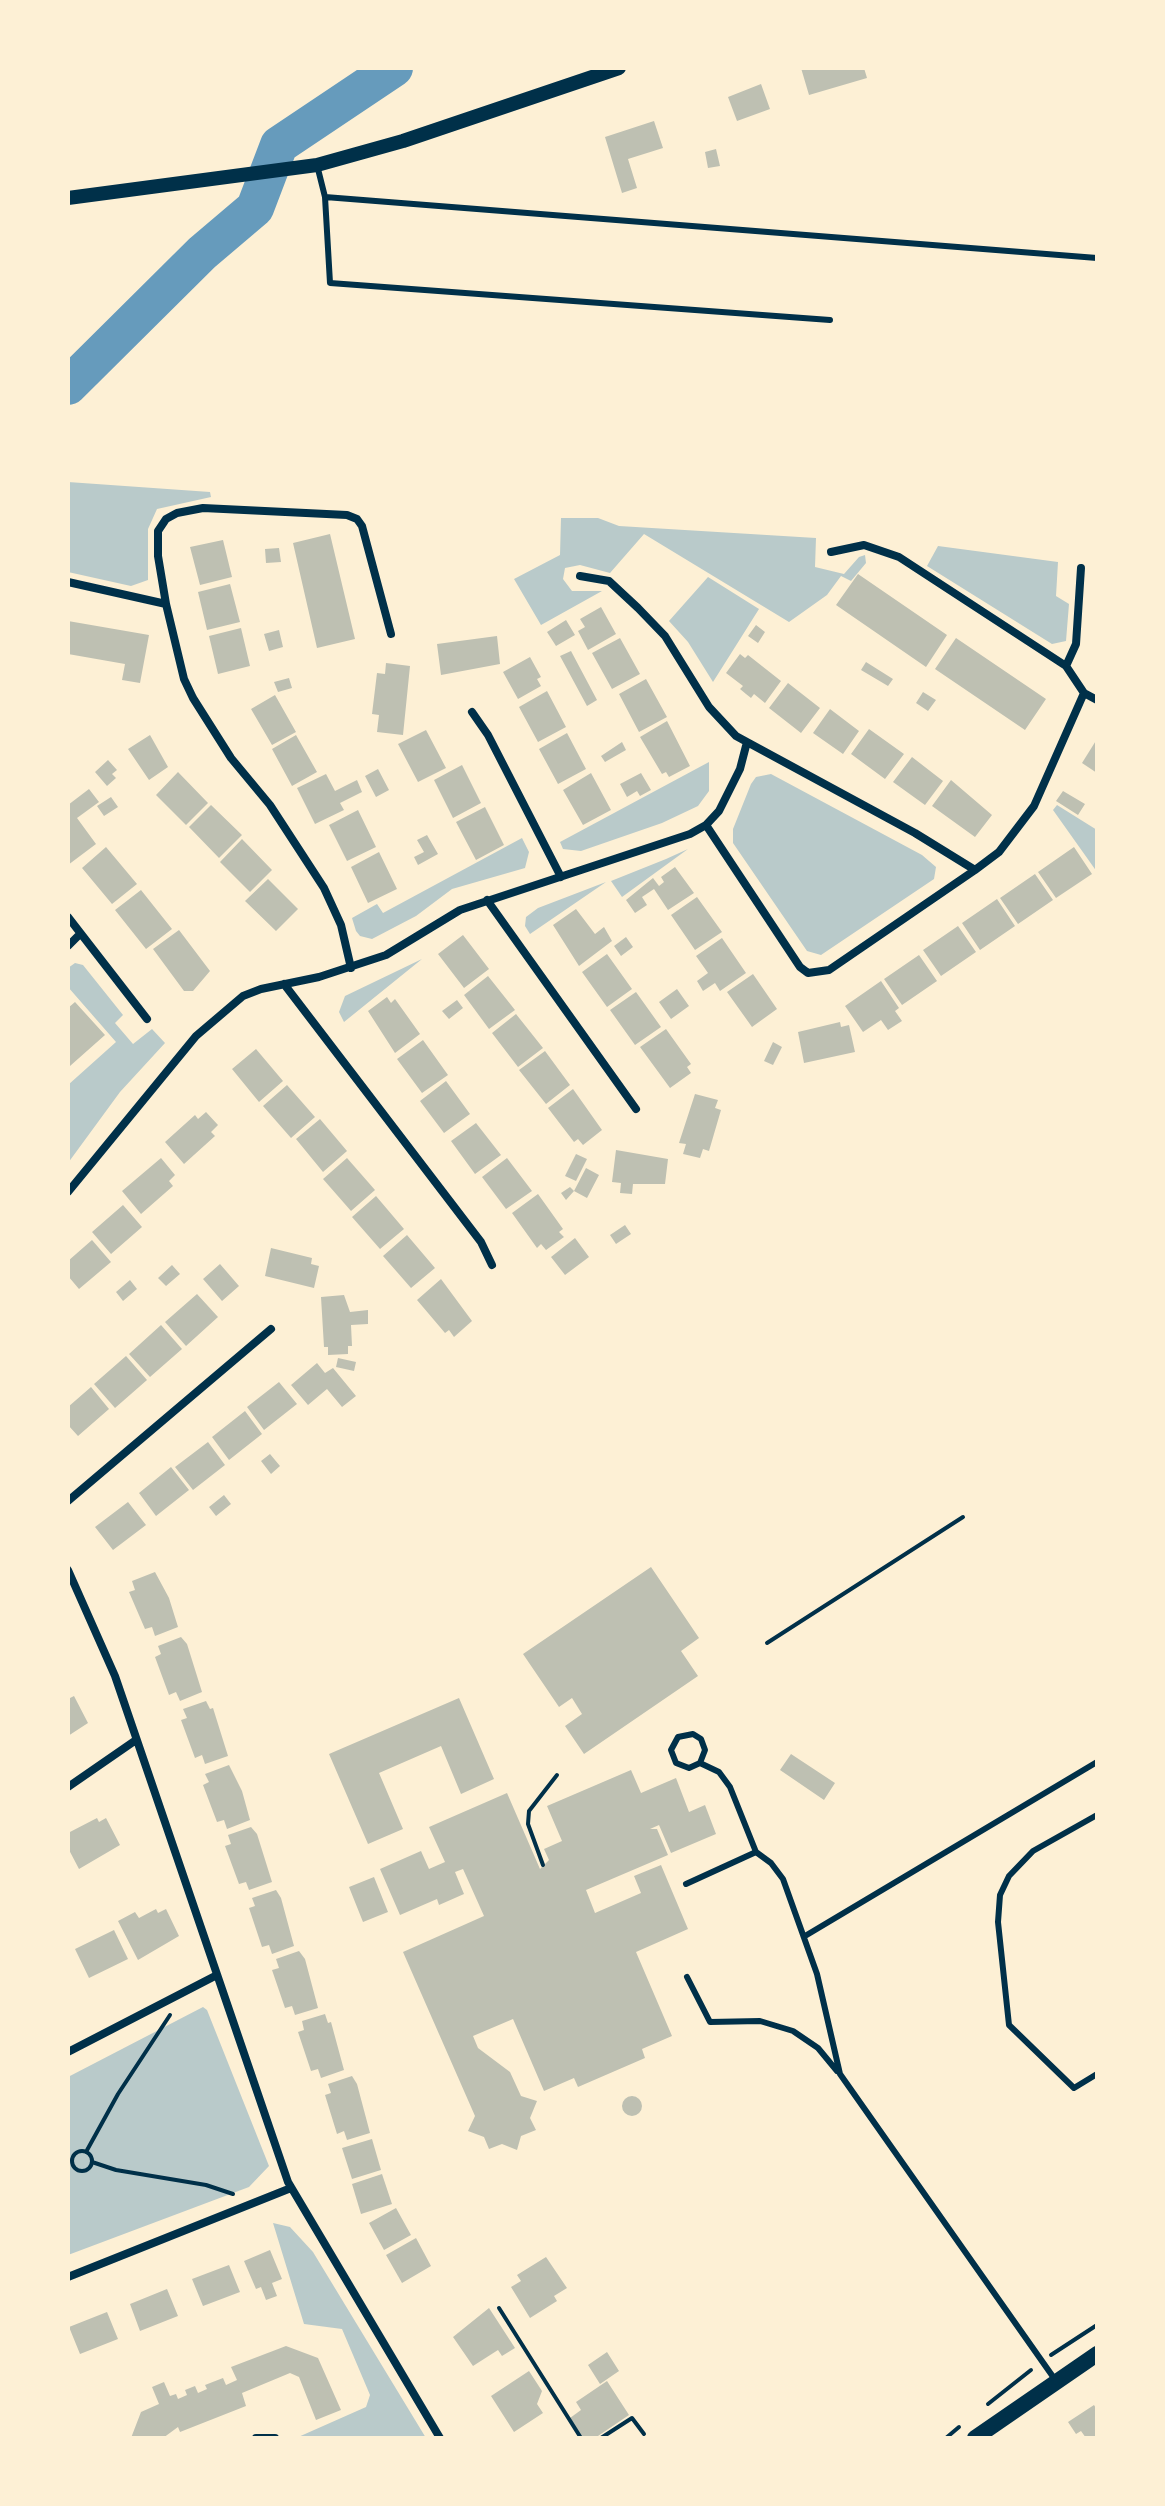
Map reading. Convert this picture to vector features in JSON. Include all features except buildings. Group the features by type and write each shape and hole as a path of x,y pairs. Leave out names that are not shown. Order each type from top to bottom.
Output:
{"main road":[{"path":"975,2438 1097,2354"}],"street":[{"path":"68,198 317,165 403,141 619,68"},
{"path":"351,968 341,925 328,895 270,805 231,758 184,679 166,604 158,556 158,531 166,519 177,513 203,508 347,515 357,519 362,526 391,634"},
{"path":"831,552 864,545 899,557 1066,666 1084,693 1097,700"},
{"path":"1066,666 1076,644 1081,568"},
{"path":"580,576 609,581 638,608 665,636 709,707 736,736 915,833 975,870"},
{"path":"68,582 166,604"},
{"path":"706,825 795,961 808,973 829,970 999,852 1034,806 1084,693"},
{"path":"472,712 488,735 561,877"},
{"path":"68,1192 196,1036 243,996 351,968 386,955 460,910 636,854 706,825 730,794 747,742"},
{"path":"487,900 636,1109"},
{"path":"68,917 147,1019"},
{"path":"68,946 80,934"},
{"path":"284,984 481,1242 492,1265"},
{"path":"68,1501 271,1329"},
{"path":"68,1570 115,1676 291,2188 440,2438"},
{"path":"68,1787 136,1740"},
{"path":"68,2052 217,1975"},
{"path":"68,2277 291,2188"},
{"path":"256,2438 275,2438"}],"lane":[{"path":"317,165 325,197 330,283 830,320"},
{"path":"325,197 1097,258"},
{"path":"700,1763 705,1750 701,1739 693,1734 678,1737 671,1750 676,1763 689,1768 700,1763 719,1772 730,1787 756,1852 771,1863 783,1879 805,1936 829,2015 840,2074"},
{"path":"805,1936 1097,1762"},
{"path":"1097,1815 1033,1851 1009,1876 1000,1895 998,1922 1009,2025 1074,2088 1097,2074"},
{"path":"686,1884 756,1852"},
{"path":"687,1977 710,2022 760,2021 793,2031 818,2048 840,2074 1056,2381"}],"path":[{"path":"767,1643 963,1517"},
{"path":"543,1865 528,1824 529,1811 557,1775"},
{"path":"86,2152 118,2094 165,2026 173,1999"},
{"path":"86,2152 79,2152 70,2160 74,2168 81,2171 92,2162"},
{"path":"86,2152 92,2162 116,2170 206,2185 251,2204"},
{"path":"499,2308 581,2438"},
{"path":"1057,2352 1097,2325"},
{"path":"601,2438 632,2418 644,2434"}],"shaded area":[{"path":"68,482 210,492 211,497 157,509 148,529 148,580 131,586 68,572"},
{"path":"561,518 598,518 619,526 816,538 815,567 844,574 859,557 865,555 866,563 851,581 841,576 827,595 789,622 644,534 610,573 580,565 565,568 563,579 572,591 602,591 541,625 514,579 560,555"},
{"path":"938,546 1058,562 1056,596 1069,604 1066,641 1052,644 927,566"},
{"path":"708,577 759,609 713,682 688,642 669,621"},
{"path":"709,762 709,791 698,806 662,823 581,851 563,849 560,842"},
{"path":"771,774 922,855 936,867 934,879 821,955 807,951 733,843 733,829 751,784 756,777"},
{"path":"1057,805 1097,830 1097,872 1053,810"},
{"path":"522,838 529,852 525,868 452,889 416,916 372,939 360,936 356,931 352,918 377,904 383,913"},
{"path":"688,849 622,897 611,881 666,859"},
{"path":"606,882 530,934 525,926 526,917 538,908"},
{"path":"422,959 344,1022 339,1012 345,996"},
{"path":"75,963 83,965 123,1015 115,1023 133,1044 152,1029 165,1043 120,1092 68,1163 68,1085 116,1042 68,987 68,968"},
{"path":"203,2007 207,2010 269,2166 249,2187 68,2255 68,2077"},
{"path":"273,2223 290,2227 313,2252 426,2438 296,2438 366,2407 370,2395 342,2329 304,2324"}],"waterway":[{"path":"68,386 202,253 255,208 279,145 394,68"}]}
